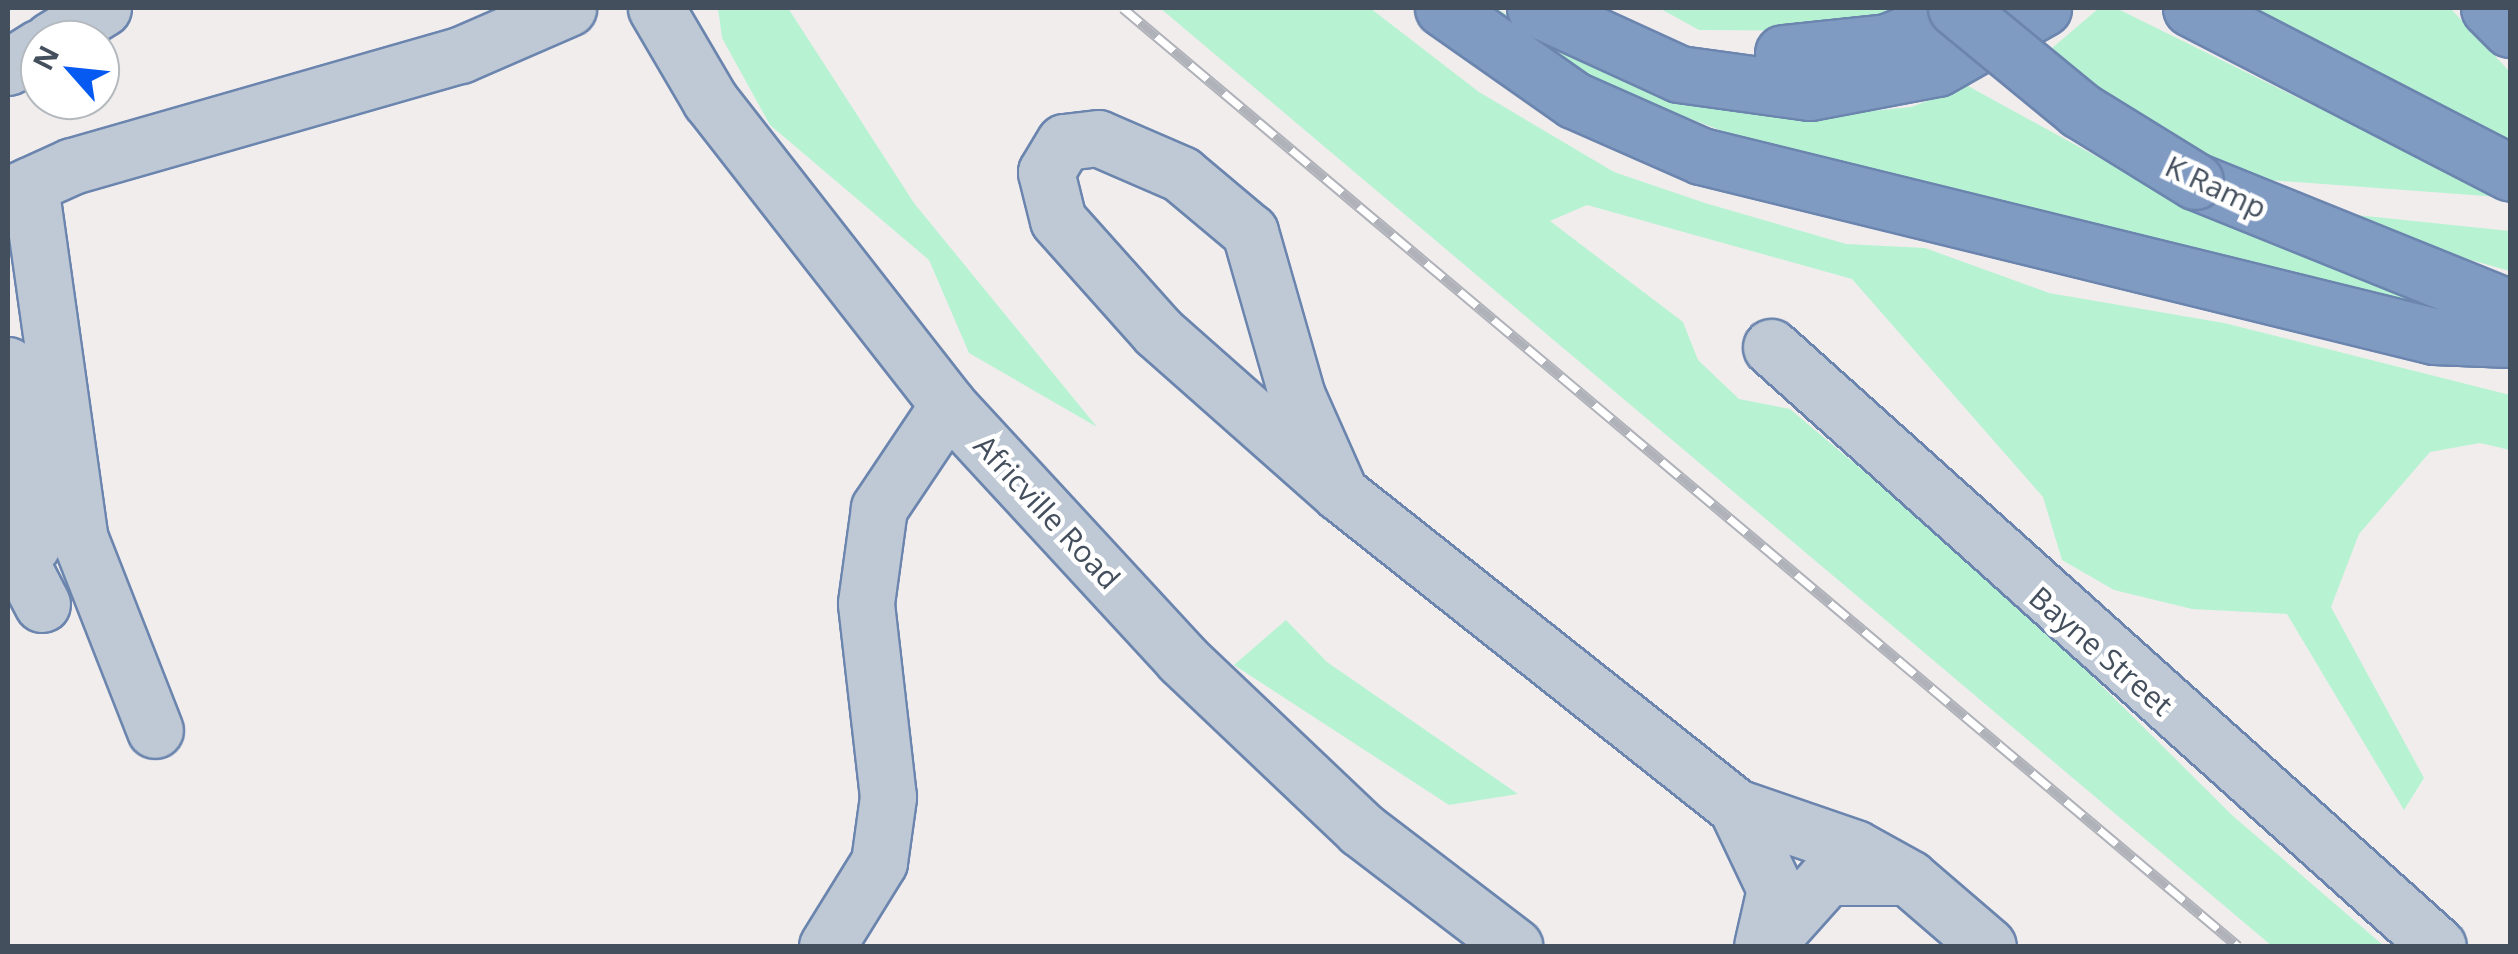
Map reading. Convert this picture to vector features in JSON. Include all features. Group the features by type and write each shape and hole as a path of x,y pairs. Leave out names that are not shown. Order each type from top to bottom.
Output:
{"highway":[{"path":"1443,8 1560,92 1701,156 2434,336 2510,339"},
{"path":"1534,8 1679,74 1810,92 1938,68 2043,8"},
{"path":"1610,8 1726,47 1804,54 1887,42 1972,8"},
{"name":"K Ramp","path":"1956,8 2080,110 2195,181 2510,308"},
{"path":"2489,8 2510,29"},
{"path":"2215,20 2510,173"}],"street":[{"path":"155,730 33,543 19,190 460,55 568,8"},
{"name":"Africville Road","path":"656,8 710,100 948,405 1182,660 1361,828 1514,946"},
{"path":"1340,493 1297,396 1250,232 1181,174 1098,138 1064,142 1046,172 1058,220 1158,332 1340,493 1736,807 1855,848 1910,878 1988,946"},
{"name":"Bayne Street","path":"1771,346 2438,946"},
{"path":"8,365 42,604"},
{"path":"828,946 879,862 888,798 866,603 879,508 948,405"},
{"path":"1736,807 1775,889 1764,946"},
{"path":"1764,946 1827,876 1910,878"}],"green space":[{"path":"718,8 788,8 914,203 1097,427 969,353 929,260 770,125 722,38"},
{"path":"1160,8 1370,8 1479,92 1614,172 1705,203 1846,244 1925,248 2049,293 2224,323 2510,395 2510,450 2480,443 2430,452 2359,534 2331,607 2424,778 2404,810 2287,614 2192,609 2114,590 2062,560 2043,497 1852,279 1587,205 1550,221 1683,322 1698,360 1739,399 1790,409 2010,595 2233,816 2384,946 2272,946"},
{"path":"1480,8 1496,8 1570,55 1725,110 1843,114 1911,107 1968,86 2163,193 2510,330 1733,135 1560,69"},
{"path":"1659,8 1937,8 1867,31 1699,30"},
{"path":"2099,8 2116,8 2499,197 2254,179 2099,96 2045,54"},
{"path":"2234,8 2450,8 2510,72 2510,149"},
{"path":"2308,210 2510,231 2510,271 2393,238"},
{"path":"1286,620 1327,662 1518,794 1449,805 1234,665"}],"railway":[{"path":"1123,8 2238,946"}]}
